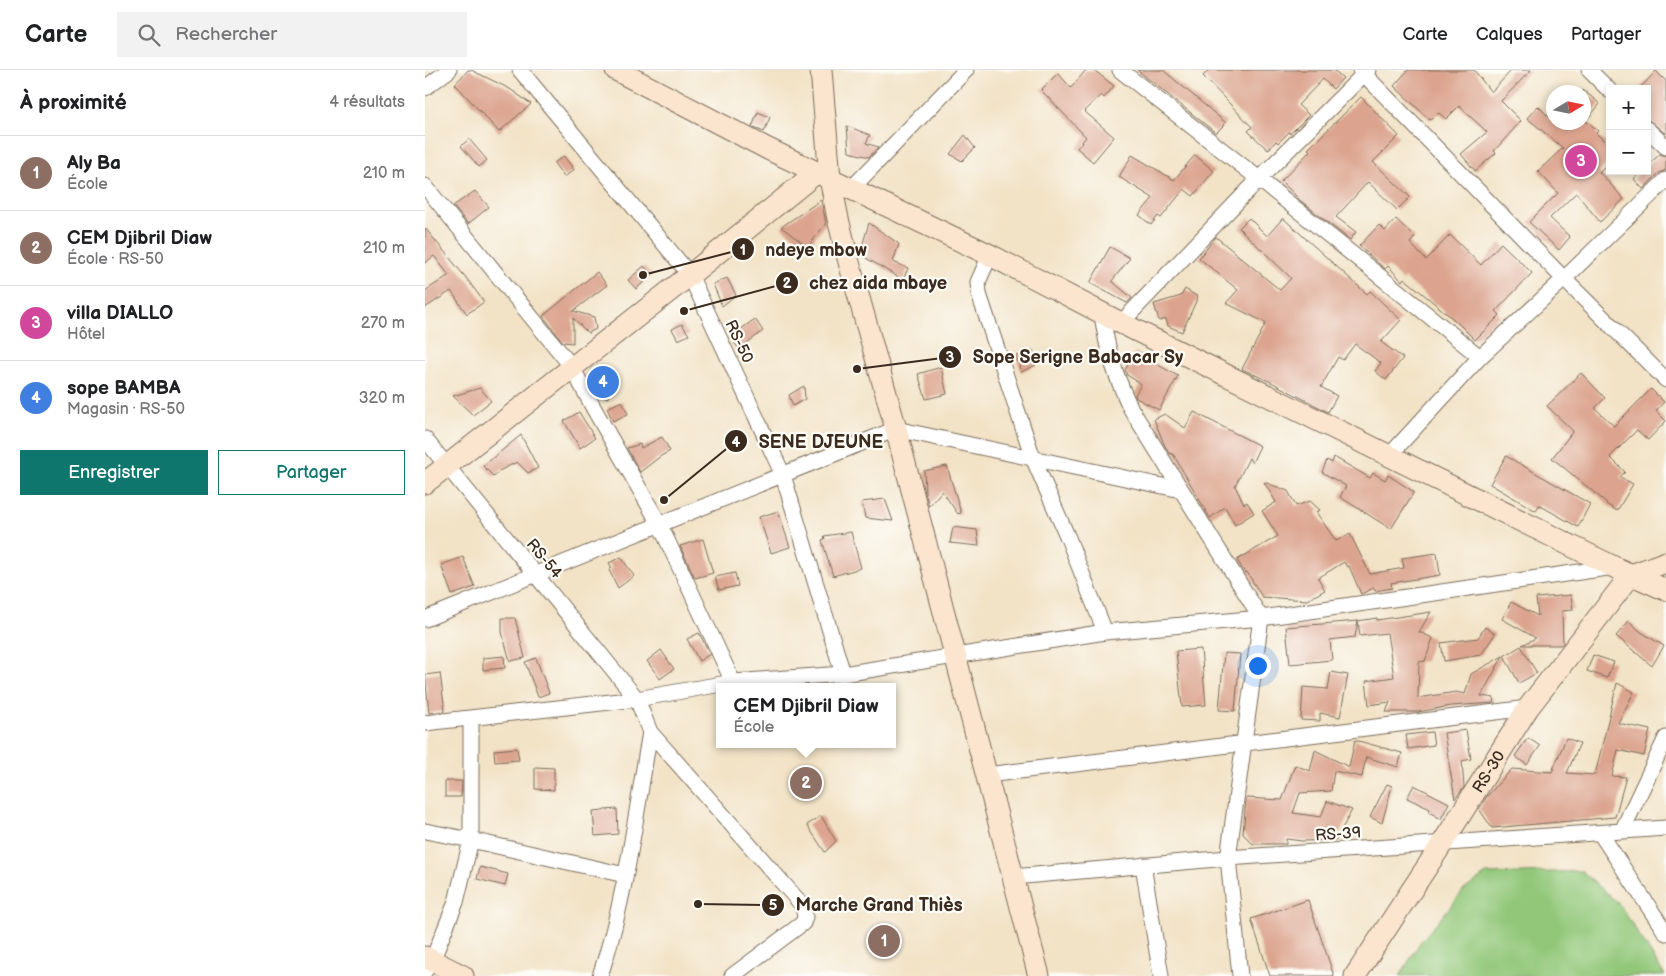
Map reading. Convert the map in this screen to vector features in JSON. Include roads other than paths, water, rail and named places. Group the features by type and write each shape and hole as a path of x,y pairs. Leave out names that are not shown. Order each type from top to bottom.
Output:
{"street":[{"path":"425,88 449,70"},
{"name":"RS-50","path":"520,70 690,275 783,475 843,674"},
{"path":"616,70 851,189 990,255 1102,314 1623,571 1666,590"},
{"path":"821,70 823,175 896,429 1039,976"},
{"path":"851,189 966,70"},
{"path":"1120,70 1480,357"},
{"path":"1589,70 1606,87"},
{"path":"1121,323 1364,71 1564,279 1666,380"},
{"path":"1648,130 1666,147"},
{"path":"425,483 690,275 823,175"},
{"path":"1389,456 1480,357 1666,180"},
{"path":"425,186 572,367 660,525 733,682"},
{"path":"990,255 978,282 979,294 1033,458 1068,538 1105,632"},
{"path":"1102,314 1107,345 1117,378 1131,409 1261,618 1228,858 1240,976"},
{"path":"425,619 896,429 1181,490"},
{"name":"RS-54","path":"425,439 637,699 651,732 803,906 805,917 803,923 732,976"},
{"path":"727,683 843,674 1105,632 1261,618 1623,571 1666,562"},
{"name":"RS-30","path":"1355,976 1442,844 1528,708 1623,571"},
{"path":"425,723 637,699 716,685"},
{"path":"987,775 1528,708"},
{"path":"463,976 427,963 456,902 471,840 471,718"},
{"path":"599,976 611,943 651,732"},
{"path":"1622,831 1666,738"},
{"name":"RS-39","path":"1013,877 1228,858 1666,828"},
{"path":"425,831 625,875"},
{"path":"1600,833 1666,933"},
{"path":"1143,865 1161,976"}],"place":[{"name":"villa DIALLO","path":"1581,161"},
{"name":"ndeye mbow","path":"643,275"},
{"name":"chez aida mbaye","path":"684,311"},
{"name":"Sope Serigne Babacar Sy","path":"857,369"},
{"name":"sope BAMBA","path":"603,382"},
{"name":"SENE DJEUNE","path":"664,500"},
{"name":"CEM Djibril Diaw","path":"806,783"},
{"name":"Marche Grand Thiès","path":"698,904"},
{"name":"Aly Ba","path":"884,941"}]}
